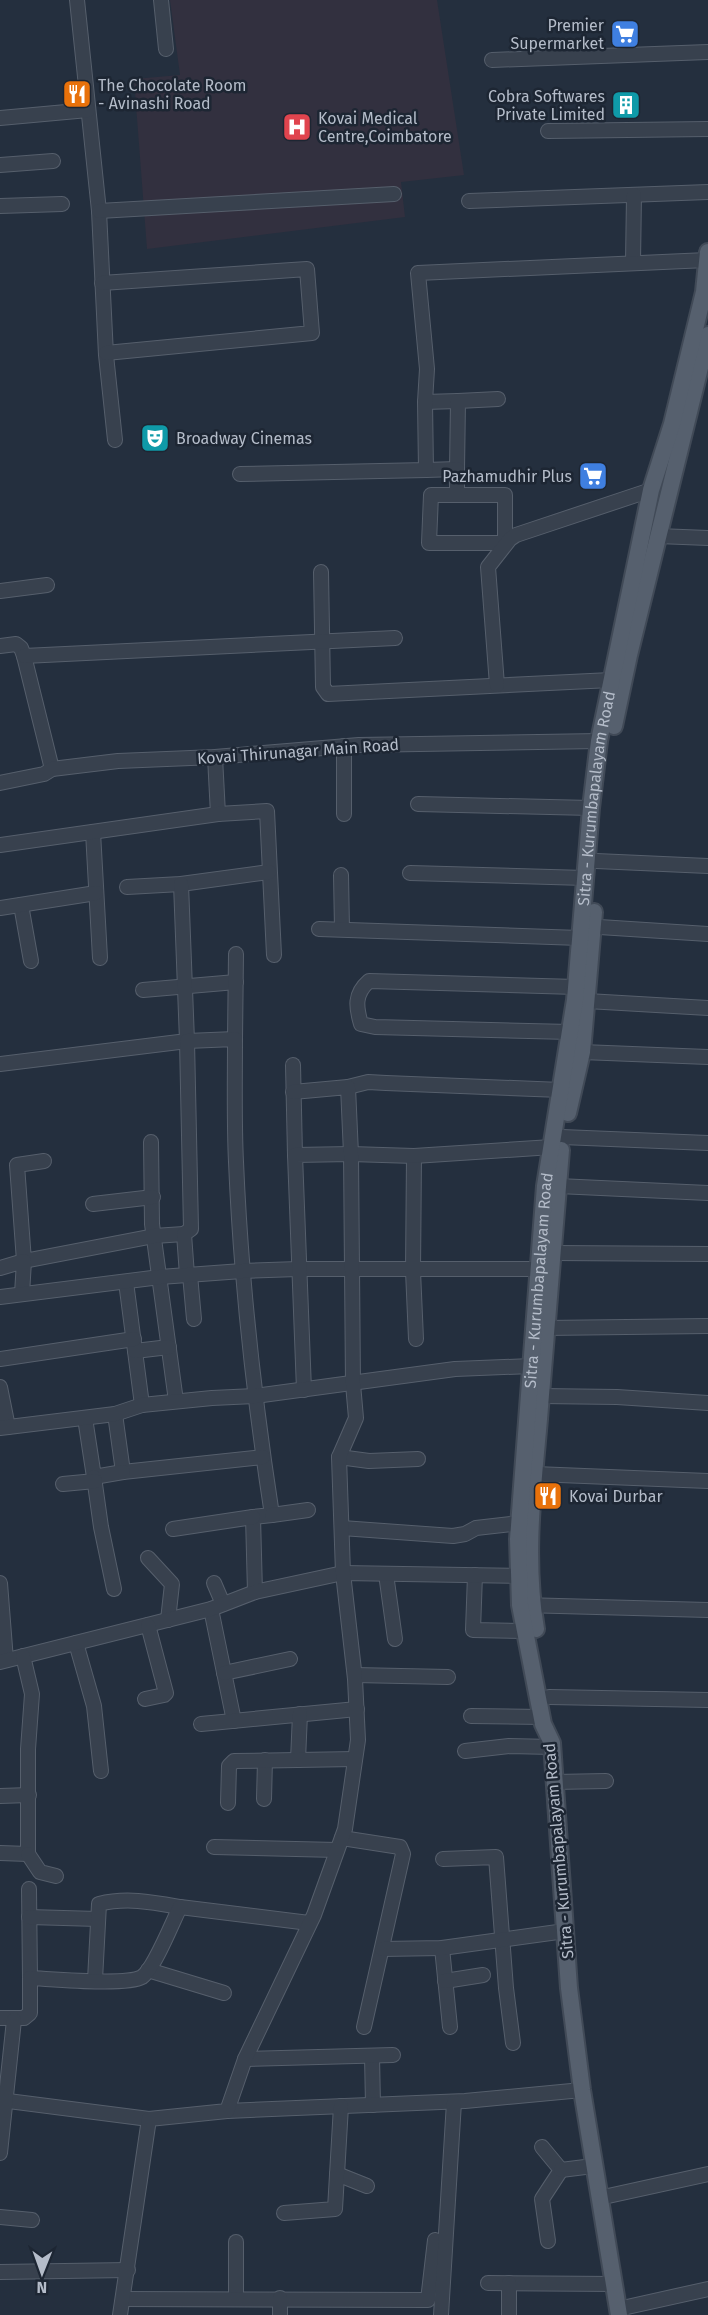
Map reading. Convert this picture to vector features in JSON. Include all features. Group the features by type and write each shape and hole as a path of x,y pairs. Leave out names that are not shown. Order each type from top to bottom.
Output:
{"main road":[{"name":"Sitra - Kurumbapalayam Road","path":"619,2312 593,2166 569,1988 552,1745 542,1718 525,1631 526,1605 518,1576 520,1523 545,1186 557,1142 561,1090 585,930 585,878 599,741 651,490 675,413 704,292 708,256"},
{"path":"552,1745 553,1724 549,1697 526,1605 545,1328 558,1186 557,1142 582,1052 587,1001 585,930 596,861 609,749 629,655 708,335"}],"street":[{"path":"77,0 99,211 106,353 115,440"},
{"path":"161,0 166,49"},
{"path":"492,60 708,52"},
{"path":"0,117 88,110"},
{"path":"548,131 708,129"},
{"path":"0,165 53,161"},
{"path":"470,201 708,192"},
{"path":"99,211 394,194"},
{"path":"633,195 633,263"},
{"path":"0,206 62,204"},
{"path":"426,470 427,369 417,273 633,263 708,256"},
{"path":"102,282 307,269 312,333 106,353"},
{"path":"425,402 498,399"},
{"path":"457,495 458,402"},
{"path":"240,474 457,469"},
{"path":"497,685 488,567 510,538 651,490"},
{"path":"431,495 457,495 505,495 505,543 429,543 431,495"},
{"path":"658,536 708,538"},
{"path":"321,572 322,687 328,694 611,680"},
{"path":"0,591 47,585"},
{"path":"24,656 395,638"},
{"path":"0,646 16,644 21,648 52,769"},
{"name":"Kovai Thirunagar Main Road","path":"0,783 45,774 52,769 118,761 215,758 344,746 599,741"},
{"path":"344,746 344,814"},
{"path":"215,758 218,814"},
{"path":"418,804 591,808"},
{"path":"0,845 218,814 267,811 274,955"},
{"path":"93,832 100,958"},
{"path":"596,861 708,866"},
{"path":"127,887 181,884 269,872"},
{"path":"410,873 585,878"},
{"path":"340,875 342,929"},
{"path":"0,1268 24,1261 154,1236 184,1234 191,1229 181,884"},
{"path":"0,908 96,892"},
{"path":"21,905 31,961"},
{"path":"319,929 585,930 708,934"},
{"path":"236,954 236,1161 242,1271 255,1396 272,1515"},
{"path":"570,1032 375,1027 361,1024 356,1006 358,995 369,981 576,987"},
{"path":"143,990 236,982"},
{"path":"587,1001 708,1008"},
{"path":"0,1064 187,1041 235,1039"},
{"path":"582,1052 708,1057"},
{"path":"293,1065 298,1269 304,1390"},
{"path":"293,1092 368,1083 561,1090"},
{"path":"227,2111 245,2059 314,1915 340,1844 358,1740 355,1675 343,1573 339,1457 356,1418 353,1384 351,1154 348,1087"},
{"path":"151,1142 154,1236 176,1401"},
{"path":"295,1155 414,1156 557,1142 708,1143"},
{"path":"414,1156 413,1271 416,1339"},
{"path":"22,1294 24,1261 17,1165 44,1161"},
{"path":"558,1186 708,1193"},
{"path":"93,1204 153,1197"},
{"path":"184,1234 194,1319"},
{"path":"553,1253 708,1254"},
{"path":"0,1297 160,1277 242,1271 539,1269"},
{"path":"126,1282 142,1405"},
{"path":"545,1328 708,1326"},
{"path":"0,1359 135,1345 169,1347"},
{"path":"0,1387 4,1428 115,1414 142,1405 176,1401 255,1396 455,1369 531,1366"},
{"path":"541,1396 708,1402"},
{"path":"115,1414 123,1472"},
{"path":"85,1418 101,1527 114,1589"},
{"path":"63,1485 123,1472 263,1457"},
{"path":"339,1457 369,1461 418,1459"},
{"path":"535,1474 708,1481"},
{"path":"173,1529 308,1510"},
{"path":"253,1517 255,1592"},
{"path":"342,1528 453,1536 465,1534 476,1528 520,1523"},
{"path":"148,1558 172,1584 168,1620"},
{"path":"0,1583 3,1661 217,1607 255,1592 343,1573 518,1576"},
{"path":"386,1574 395,1639"},
{"path":"475,1575 472,1630 525,1631"},
{"path":"214,1583 224,1673 234,1721"},
{"path":"526,1605 708,1610"},
{"path":"145,1699 166,1693 148,1625"},
{"path":"76,1643 94,1706 101,1771"},
{"path":"23,1656 32,1694 28,1749 28,1854 40,1872 56,1876"},
{"path":"224,1673 290,1659"},
{"path":"355,1675 448,1677"},
{"path":"549,1697 708,1700"},
{"path":"201,1724 357,1708"},
{"path":"298,1760 300,1714"},
{"path":"471,1716 542,1718"},
{"path":"465,1751 509,1746 552,1745"},
{"path":"228,1803 231,1763 265,1760 355,1759"},
{"path":"264,1799 265,1760"},
{"path":"555,1782 606,1781"},
{"path":"0,1796 29,1795"},
{"path":"270,1834 270,1848"},
{"path":"214,1847 270,1848 340,1844 400,1847 403,1854 364,2027"},
{"path":"0,1853 28,1854"},
{"path":"443,1859 496,1857 513,2043"},
{"path":"0,2153 7,2019 24,2018 30,2013 29,1889"},
{"path":"95,1980 99,1904 116,1900 149,1902 309,1923"},
{"path":"30,1978 124,1981 141,1977 148,1970 180,1907"},
{"path":"29,1917 98,1919"},
{"path":"382,1949 442,1948 503,1941 565,1930"},
{"path":"442,1948 450,2027"},
{"path":"148,1970 224,1993"},
{"path":"445,1981 483,1975"},
{"path":"245,2059 393,2055"},
{"path":"372,2056 373,2105"},
{"path":"3,2101 149,2119 227,2111 454,2102 582,2090"},
{"path":"441,2315 454,2102"},
{"path":"284,2213 335,2210 341,2106"},
{"path":"120,2315 149,2119"},
{"path":"542,2147 561,2170"},
{"path":"548,2241 542,2199 561,2170 593,2166"},
{"path":"337,2174 367,2186"},
{"path":"599,2198 708,2174"},
{"path":"0,2217 32,2220"},
{"path":"123,2299 428,2300 435,2240"},
{"path":"236,2242 236,2298"},
{"path":"0,2272 128,2270"},
{"path":"488,2283 614,2284"},
{"path":"509,2283 509,2315"},
{"path":"619,2312 708,2289"},
{"path":"280,2298 280,2315"}],"shaded area":[{"name":"Kovai Medical Centre,Coimbatore","path":"170,0 437,0 464,175 401,182 405,217 147,249 134,79 180,75"}],"place":[{"name":"Premier Supermarket","path":"625,34"},
{"name":"The Chocolate Room - Avinashi Road","path":"77,94"},
{"name":"Cobra Softwares Private Limited","path":"626,105"},
{"name":"Kovai Medical Centre,Coimbatore","path":"297,127"},
{"name":"Broadway Cinemas","path":"155,438"},
{"name":"Pazhamudhir Plus","path":"593,476"},
{"name":"Kovai Durbar","path":"548,1496"}]}
